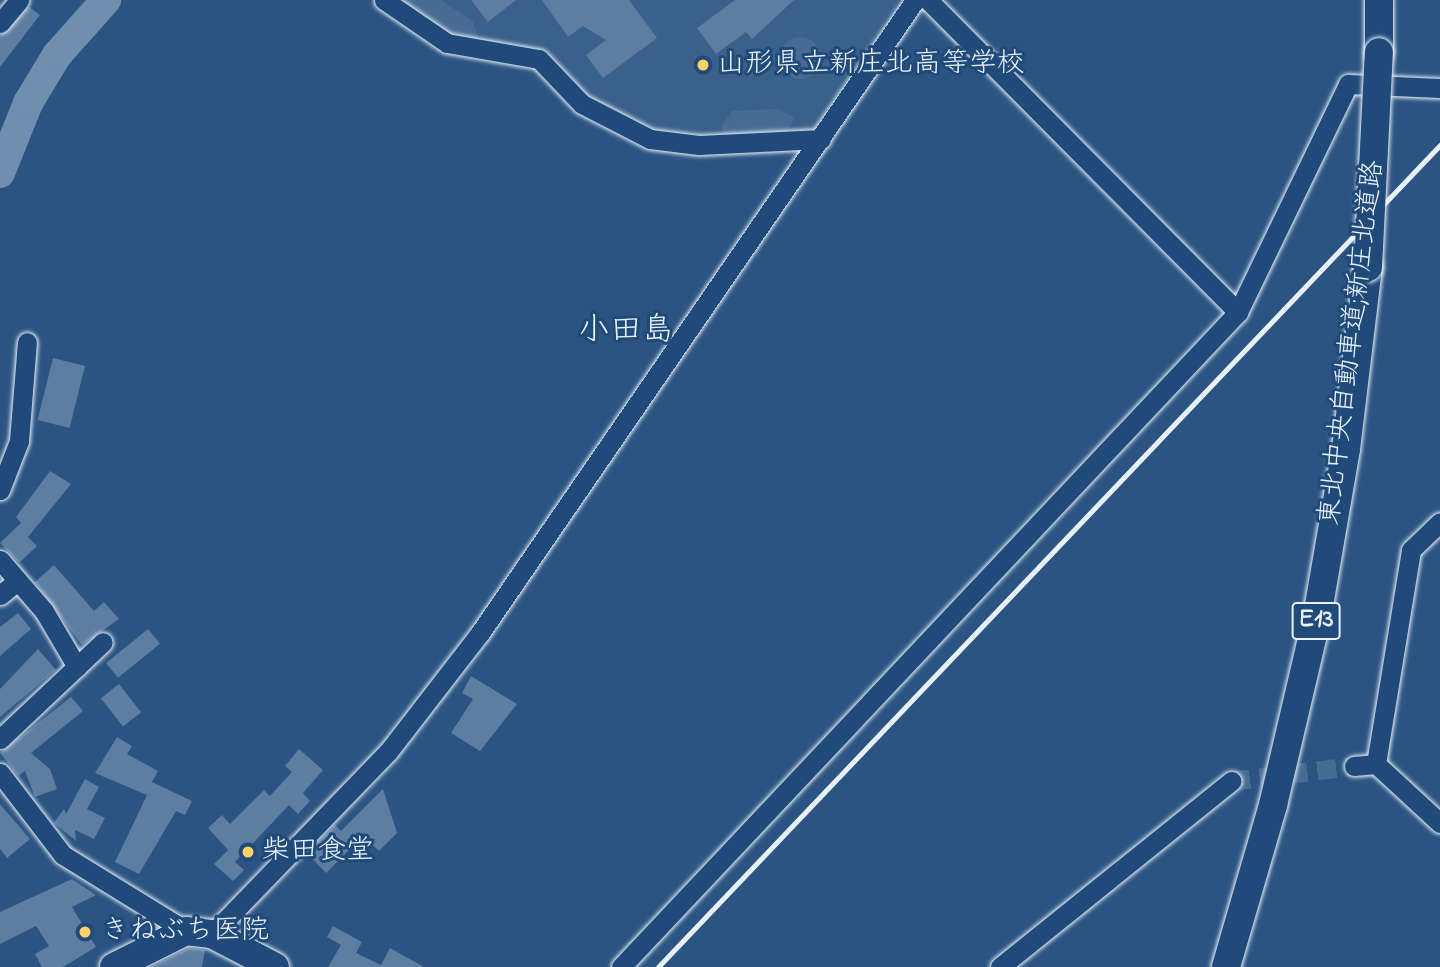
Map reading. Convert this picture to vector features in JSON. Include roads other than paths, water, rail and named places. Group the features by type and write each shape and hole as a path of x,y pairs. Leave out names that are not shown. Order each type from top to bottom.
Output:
{"highway":[{"name":"東北中央自動車道;新庄北道路","path":"1226,967 1273,805 1317,617 1346,449 1367,267 1379,52 1379,0"},
{"path":"114,967 200,932 275,967"}],"street":[{"path":"0,23 19,0"},
{"path":"384,0 447,43 539,59 582,104 650,139 699,145 821,139"},
{"path":"0,773 63,855 200,932 388,752 480,633 915,0"},
{"path":"928,0 1238,312"},
{"path":"621,967 1238,312 1348,83 1440,88"},
{"path":"0,490 19,441 27,342"},
{"path":"1376,764 1411,550 1440,522"},
{"path":"0,559 16,582 44,611 77,667"},
{"path":"0,595 16,582"},
{"path":"0,739 103,642"},
{"path":"1354,766 1376,764 1440,822"},
{"path":"1001,967 1231,781"}],"waterway":[{"path":"0,173 28,103 57,55 106,0"}],"tunnel":[{"path":"1231,781 1354,766"}],"railway":[{"path":"658,967 1440,145"}],"place":[{"name":"山形県立新庄北高等学校","path":"703,65"},
{"name":"柴田食堂","path":"248,852"},
{"name":"きねぶち医院","path":"85,932"}],"district":[{"name":"小田島","path":"626,332"}]}
